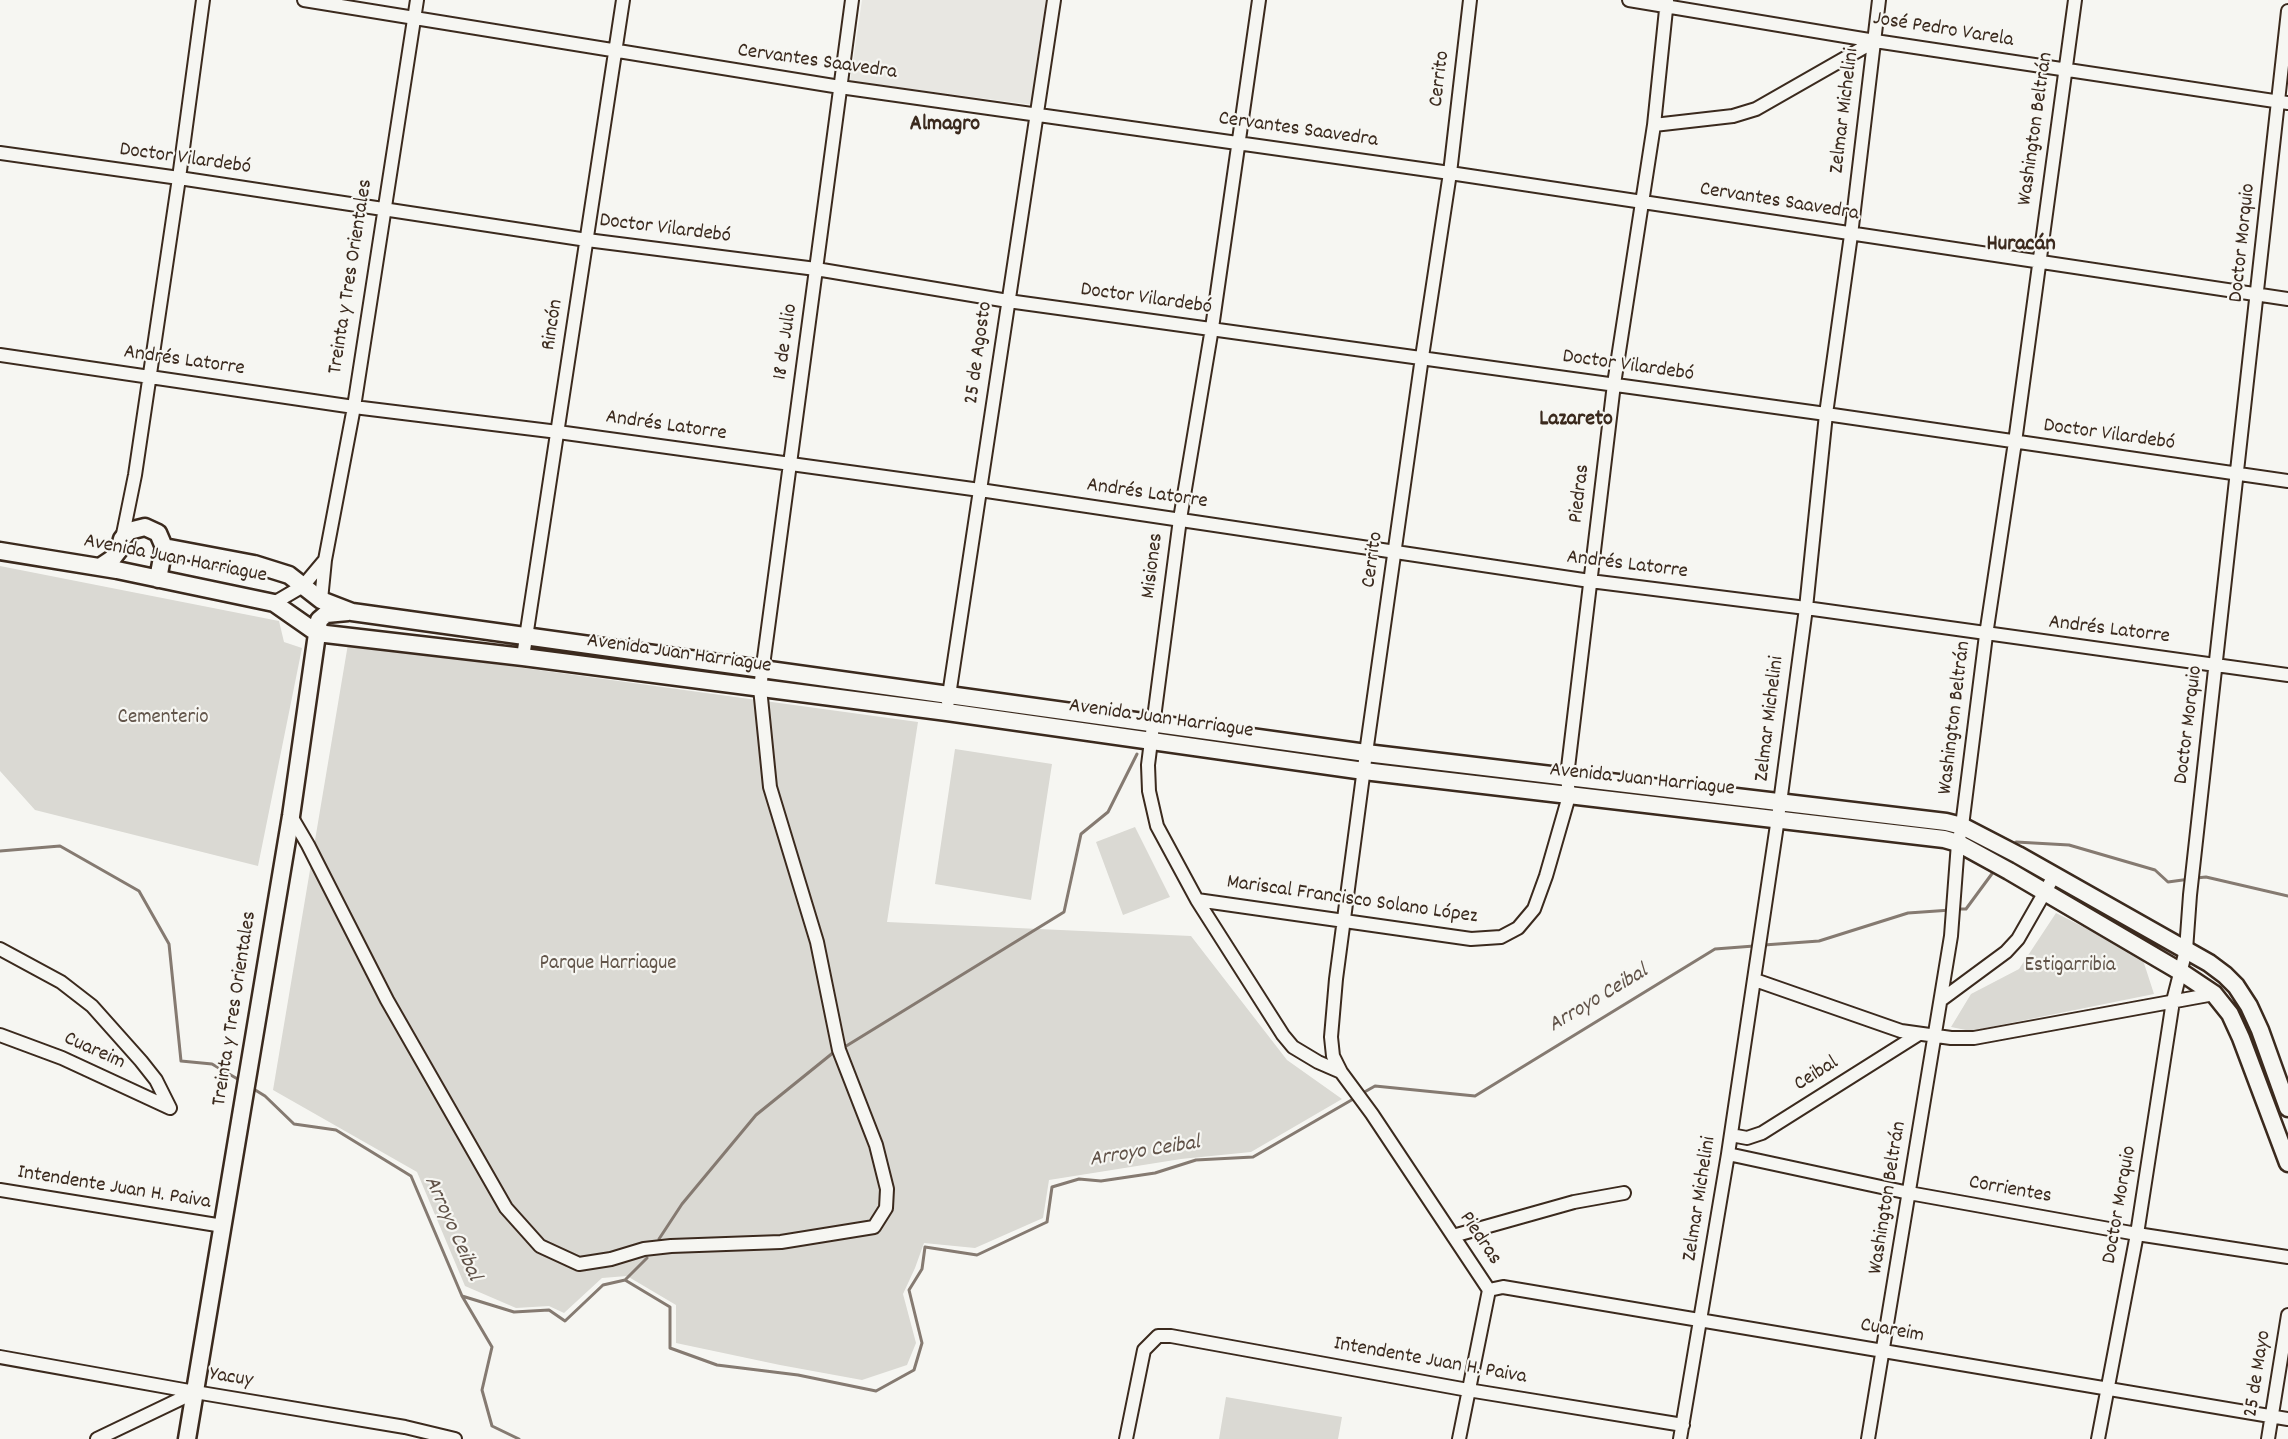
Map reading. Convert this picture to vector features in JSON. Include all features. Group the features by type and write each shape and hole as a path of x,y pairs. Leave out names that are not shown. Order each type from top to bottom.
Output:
{"street":[{"path":"123,571 121,545 135,475 180,178 203,0"},
{"name":"Cervantes Saavedra","path":"304,0 840,87 1642,201 1851,235 2288,299"},
{"name":"Treinta y Tres Orientales","path":"321,600 324,560 354,407 417,0"},
{"name":"Rincón","path":"524,657 623,0"},
{"name":"18 de Julio","path":"291,816 387,1000 506,1208 540,1246 579,1264 611,1259 653,1248 781,1242 874,1227 886,1208 887,1190 876,1145 839,1050 817,942 770,787 760,688 852,0"},
{"name":"25 de Agosto","path":"947,712 1054,0"},
{"name":"Misiones","path":"1259,0 1212,328 1180,519 1148,765 1149,791 1157,826 1197,900 1283,1035 1293,1047 1341,1072"},
{"name":"Cerrito","path":"1372,1114 1341,1072 1333,1056 1331,1037 1343,921 1450,173 1470,0"},
{"name":"José Pedro Varela","path":"1629,0 1667,3 1875,41 2283,103"},
{"name":"Zelmar Michelini","path":"1680,1439 1731,1135 1778,818 1806,608 1826,414 1851,235 1879,0"},
{"name":"Washington Beltrán","path":"1868,1439 1951,936 1958,843 2075,0"},
{"name":"Piedras","path":"1501,937 1518,928 1534,909 1569,796 1568,776 1614,384 1654,125 1667,3"},
{"name":"Doctor Morquio","path":"2097,1439 2137,1234 2173,1001 2186,950 2193,866 2258,295 2283,103 2288,11"},
{"path":"1654,125 1724,118 1756,109 1875,41"},
{"name":"Doctor Vilardebó","path":"0,153 587,240 816,269 1008,300 2288,481"},
{"name":"Andrés Latorre","path":"0,355 354,407 558,432 980,490 1590,581 1806,608 1986,635 2288,675"},
{"path":"99,567 112,558 129,531 145,527 158,533 164,547 158,579"},
{"name":"Avenida Juan Harriague","path":"164,547 254,564 289,575 321,600 352,612 1366,753 1946,822 1962,826 1986,849"},
{"name":"Avenida Juan Harriague","path":"0,551 123,571 274,603 324,634 524,657 947,712 1364,771 1944,838 1986,849"},
{"name":"Treinta y Tres Orientales","path":"274,603 303,586 324,560"},
{"path":"324,634 321,616 352,612"},
{"name":"Treinta y Tres Orientales","path":"187,1439 291,816 324,634"},
{"path":"1986,849 2018,855 2209,963 2225,975 2236,986 2249,1006 2288,1108"},
{"path":"1986,849 2009,871 2181,972 2214,994 2230,1014 2241,1038 2288,1163"},
{"path":"1941,1000 2006,952 2018,939 2054,876"},
{"name":"Mariscal Francisco Solano López","path":"1197,900 1471,939 1501,937"},
{"name":"Cuareim","path":"0,949 61,982 92,1006 141,1060 156,1080 170,1108 62,1058 0,1037"},
{"path":"1755,980 1901,1031 1974,1038 2214,994"},
{"name":"Ceibal","path":"1731,1135 1747,1138 1762,1133 1920,1034"},
{"name":"Piedras","path":"1372,1114 1489,1290 1460,1439"},
{"name":"Corrientes","path":"1728,1154 1910,1193 2137,1234 2288,1257"},
{"name":"Intendente Juan H. Paiva","path":"0,1190 223,1226"},
{"path":"1453,1236 1574,1202 1624,1193"},
{"name":"Cuareim","path":"1489,1290 1503,1287 2288,1419"},
{"name":"25 de Mayo","path":"2268,1439 2288,1315"},
{"name":"Intendente Juan H. Paiva","path":"1126,1439 1144,1350 1158,1336 1171,1336 1468,1390 1683,1425"},
{"name":"Yacuy","path":"0,1357 404,1433 454,1439"},
{"path":"98,1439 195,1392"}],"shaded area":[{"path":"862,0 1046,0 1034,105 850,81"}],"green space":[{"name":"Cementerio","path":"0,566 279,621 284,642 302,648 258,866 35,810 0,771"},
{"name":"Parque Harriague","path":"348,644 918,722 887,922 1191,936 1287,1060 1342,1099 1251,1152 1181,1159 1049,1180 1043,1218 975,1248 924,1243 903,1294 916,1343 907,1365 862,1380 676,1343 676,1305 627,1276 602,1278 564,1313 549,1306 516,1308 465,1286 417,1172 273,1090"},
{"path":"955,749 1052,764 1031,900 935,884"},
{"path":"1135,827 1170,897 1123,915 1096,842"},
{"name":"Estigarribia","path":"2056,913 2142,957 2154,994 1971,1031 1951,1027 1971,994 2019,969"},
{"path":"1226,1397 1342,1417 1338,1439 1219,1439"}],"waterway":[{"path":"843,1048 1064,912 1081,834 1108,812 1137,754"},
{"name":"Arroyo Ceibal","path":"2012,846 2016,842 2069,845 2155,870 2168,882 2190,879"},
{"name":"Arroyo Ceibal","path":"0,851 60,846 139,891 169,944 181,1061 212,1064 241,1081"},
{"name":"Arroyo Ceibal","path":"1957,909 1966,909 1994,871"},
{"name":"Arroyo Ceibal","path":"2196,878 2206,877 2288,896"},
{"name":"Arroyo Ceibal","path":"1764,945 1819,941 1908,913 1951,910"},
{"name":"Arroyo Ceibal","path":"1361,1094 1375,1086 1475,1096 1715,949 1754,946"},
{"path":"659,1239 682,1204 756,1115 834,1052"},
{"name":"Arroyo Ceibal","path":"252,1088 265,1096 294,1124 336,1130 411,1176 462,1296 514,1312 549,1310 565,1321 603,1285 625,1280 670,1307 670,1348 717,1365 798,1375 876,1391 914,1370 922,1343 909,1290 922,1269 925,1247 977,1255 1047,1222 1052,1187 1079,1179 1101,1181 1155,1173 1196,1160 1253,1157 1355,1098"},
{"path":"625,1280 647,1258"},
{"path":"462,1296 492,1347 482,1390 492,1426 519,1439"}],"district":[{"name":"Almagro","path":"945,126"},
{"name":"Huracán","path":"2021,246"},
{"name":"Lazareto","path":"1576,421"}]}
